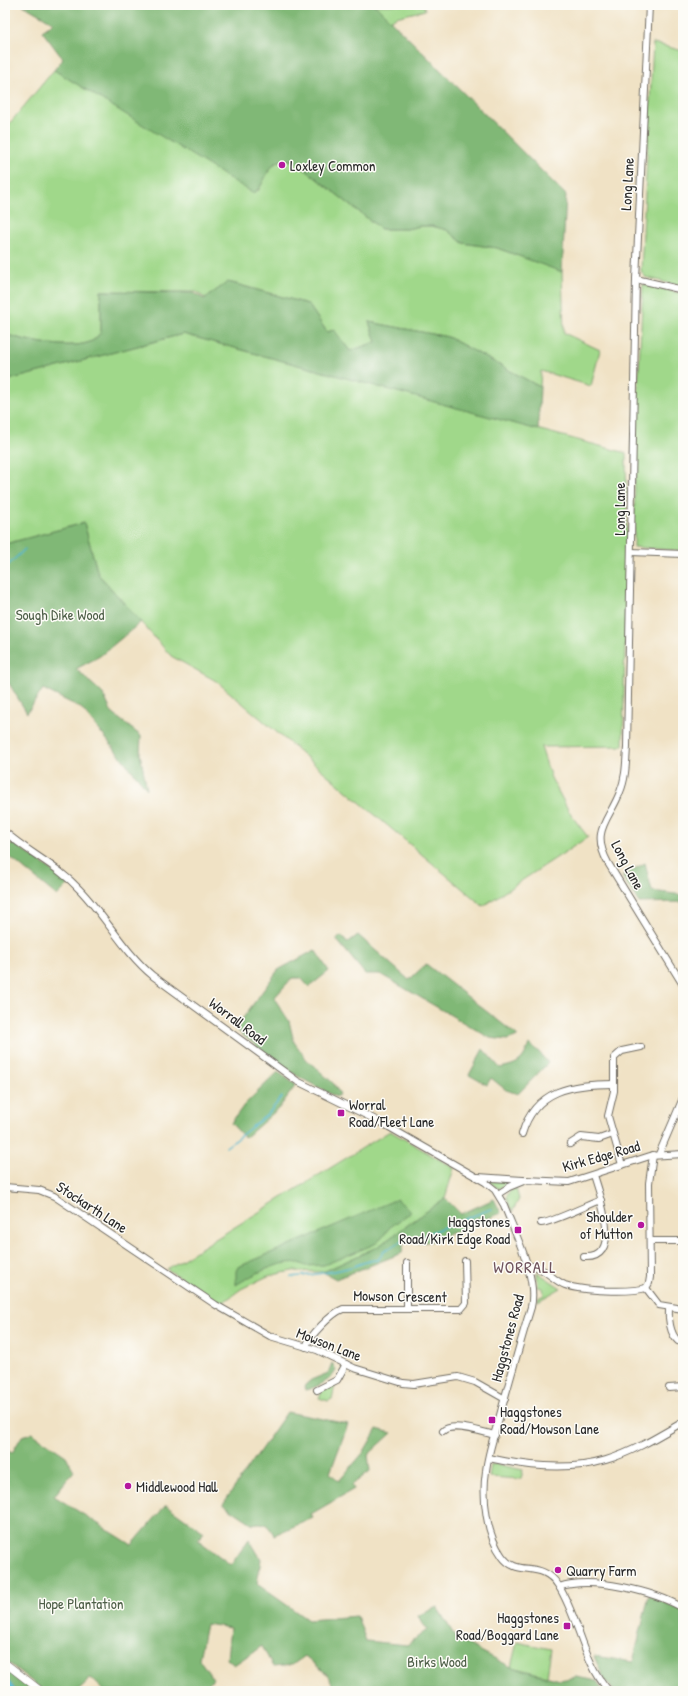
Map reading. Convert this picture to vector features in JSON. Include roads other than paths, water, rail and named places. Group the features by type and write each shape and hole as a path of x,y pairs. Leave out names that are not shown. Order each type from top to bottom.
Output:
{"main road":[{"path":"5,1663 41,1691"}],"street":[{"name":"Long Lane","path":"649,5 636,278 626,766 620,792 601,831 601,846 608,863 683,985"},
{"path":"636,278 683,290"},
{"path":"631,552 683,554"},
{"name":"Worrall Road","path":"5,832 68,877 95,907 144,969 265,1058 312,1089 382,1122 478,1177 490,1186"},
{"path":"622,1165 608,1116 613,1097 615,1056 629,1049 641,1047"},
{"path":"522,1134 528,1116 546,1097 555,1092 593,1084 614,1084"},
{"path":"527,1266 537,1266 556,1281 569,1286 630,1291 646,1288 650,1277 649,1183 656,1155 683,1098"},
{"path":"570,1144 581,1138 596,1139 613,1134"},
{"name":"Kirk Edge Road","path":"478,1177 569,1182 656,1155 683,1154"},
{"path":"584,1257 596,1255 601,1252 606,1245 605,1221 601,1200 593,1175"},
{"name":"Kirk Edge Road","path":"498,1194 509,1187 526,1180"},
{"name":"Haggstones Road","path":"490,1186 498,1194 504,1205 533,1283 533,1299 488,1458 485,1476 486,1508 490,1529 502,1556 510,1564 518,1567 543,1571 552,1578 559,1587 599,1678 609,1691"},
{"name":"Stockarth Lane","path":"5,1187 24,1188 47,1193 138,1253"},
{"path":"541,1223 549,1222 579,1208 601,1200"},
{"path":"650,1242 683,1241"},
{"name":"Mowson Lane","path":"138,1253 258,1331 282,1341 324,1353 346,1364 403,1383 414,1384 452,1377 464,1378 475,1382 505,1399"},
{"name":"Mowson Crescent","path":"306,1347 311,1337 343,1308 458,1310 463,1308 466,1300 465,1261"},
{"path":"407,1263 407,1308"},
{"path":"646,1288 659,1305 669,1308 683,1309"},
{"path":"669,1308 669,1319 673,1334 678,1341"},
{"path":"317,1390 337,1380 346,1364"},
{"path":"669,1388 683,1386"},
{"path":"488,1458 533,1466 597,1462 612,1458 683,1422"},
{"path":"443,1431 446,1428 455,1427 494,1435"},
{"path":"559,1587 584,1582 629,1588 648,1592 683,1608"}],"waterway":[{"path":"5,568 25,549"},
{"path":"226,1147 267,1115 282,1097"},
{"path":"291,1277 314,1275 344,1269 371,1260 378,1260 383,1252 408,1238 419,1240 429,1233 491,1209"},
{"path":"5,1684 10,1691"}],"place":[{"name":"Loxley Common","path":"282,165"},
{"name":"Worral Road/Fleet Lane","path":"341,1113"},
{"name":"Shoulder of Mutton","path":"641,1225"},
{"name":"Haggstones Road/Kirk Edge Road","path":"518,1230"},
{"name":"Haggstones Road/Mowson Lane","path":"492,1420"},
{"name":"Middlewood Hall","path":"128,1486"},
{"name":"Quarry Farm","path":"558,1570"},
{"name":"Haggstones Road/Boggard Lane","path":"567,1626"}],"district":[{"name":"WORRALL","path":"525,1266"}],"park label":[{"name":"Sough Dike Wood","path":"60,614"},
{"name":"Hope Plantation","path":"81,1603"},
{"name":"Birks Wood","path":"437,1661"}]}
